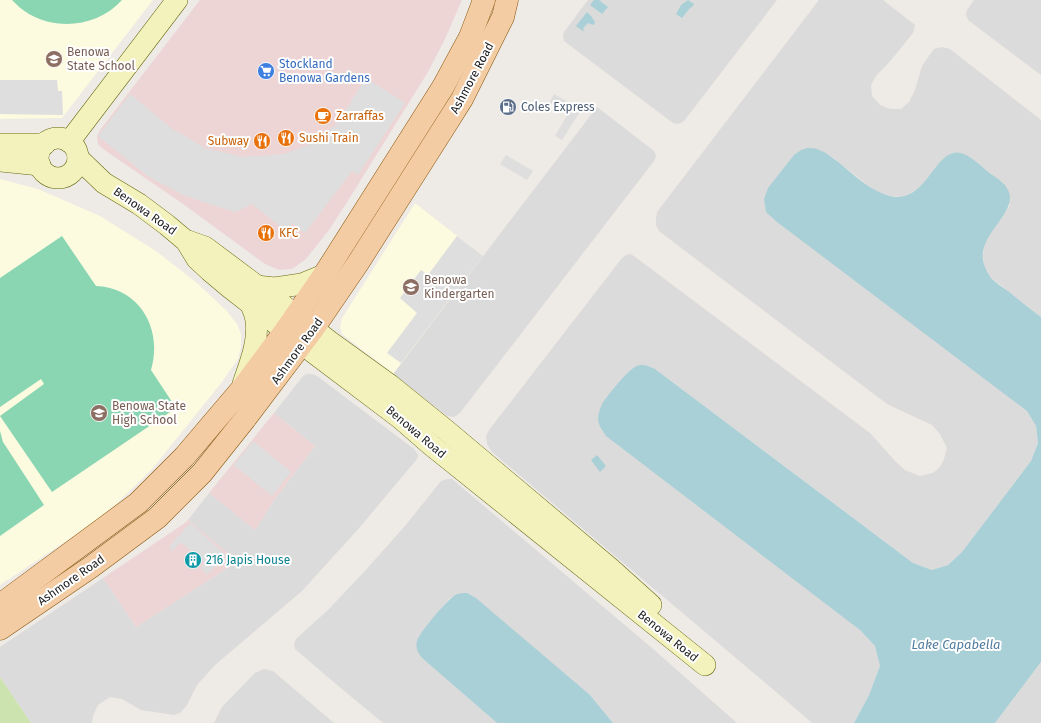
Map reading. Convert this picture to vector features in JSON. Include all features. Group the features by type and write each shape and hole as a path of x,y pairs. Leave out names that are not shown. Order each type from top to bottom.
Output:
{"main road":[{"name":"Ashmore Road","path":"0,605 138,503 184,457 241,390 324,274 443,87 470,37 484,0"},
{"name":"Ashmore Road","path":"0,628 91,567 157,518 202,473 228,441 308,337 358,263 462,99 503,17 507,0"}],"street":[{"path":"74,157 63,139 50,140 45,144 39,154 40,165 46,174 58,178 69,175 74,157 177,0"},
{"path":"0,144 45,144"},
{"name":"Benowa Road","path":"74,157 104,183 153,214 186,241 205,248 254,295 308,337 431,445 705,665 677,628 611,569 441,426 390,385 308,337"},
{"path":"0,160 40,165"},
{"path":"241,390 253,356 257,334 254,295 275,288 302,284 324,274"}],"shaded area":[{"name":"Benowa State School","path":"0,0 153,0 62,118 0,119"},
{"path":"200,0 462,0 445,39 428,72 349,199 329,230 306,259 292,269 279,270 265,264 98,144 97,136 100,130"},
{"path":"588,0 777,0 684,121 677,124 673,123 564,41 564,32"},
{"path":"819,0 883,0 915,25 913,33 876,76 871,85 872,96 880,105 890,109 901,109 909,102 915,90 922,66 934,49 942,47 950,49 1041,120 1041,317 990,277 984,266 984,246 988,236 1010,205 1003,183 970,158 960,153 910,194 901,197 891,196 875,191 828,154 1027,411 1036,426 1038,443 1031,461 962,552 948,565 932,570 913,563 655,369 860,630 875,646 880,666 869,695 854,723 812,723 492,452 487,444 486,436 489,430 622,258 630,254 870,433 905,470 920,476 933,473 940,467 947,448 940,434 932,425 889,405 879,398 659,231 656,225 657,212"},
{"path":"974,0 1041,0 1041,75 968,20 966,15 967,10"},
{"path":"366,78 405,103 358,175 352,171 305,233 292,223 286,231 252,204 235,212 181,194 149,177 98,136 130,94 171,128 205,148 243,157 285,154 315,142 336,125"},
{"path":"0,80 57,80 58,91 62,91 63,115 0,114"},
{"path":"554,94 581,110 562,140 555,136 568,114 549,103"},
{"path":"597,107 654,151 656,156 654,161 460,413 454,417 447,416 393,374"},
{"path":"506,155 533,171 527,180 500,164"},
{"name":"Benowa State High School","path":"0,179 38,189 100,216 156,251 197,283 226,310 237,324 241,334 241,347 238,359 222,382 153,468 136,485 95,522 0,585"},
{"name":"Benowa Kindergarten","path":"415,203 483,256 393,374 342,334 340,327 342,318"},
{"path":"457,236 483,256 401,363 387,353 417,313 400,298 421,270 428,275"},
{"path":"307,374 317,376 414,449 418,455 417,459 360,527 302,591 215,665 197,685 187,705 180,713 174,715 141,710 122,699 110,697 98,705 93,716 92,723 31,723 0,677 0,647 103,578 136,627 226,569 234,559 188,520 209,493 255,529 275,499 315,446 274,413 303,376"},
{"path":"274,413 315,446 275,499 255,530 209,493"},
{"path":"253,441 291,472 272,496 234,465"},
{"path":"452,479 652,648 737,723 613,723 590,695 457,594 449,599 422,632 422,658 497,723 383,723 330,679 295,649 294,644 296,639 328,610 363,573 405,526 441,481"},
{"path":"188,520 235,559 226,569 136,627 103,578"},
{"path":"190,523 226,555 207,575 201,568 205,563 183,544 180,543 172,551 169,547"},
{"path":"1041,662 1041,723 995,723"},
{"path":"264,669 273,671 334,723 214,723 222,707 255,673"}],"green space":[{"path":"12,0 122,0 113,9 102,16 78,23 65,24 53,23 40,19 26,12"},
{"path":"62,236 96,286 125,294 136,303 144,313 154,340 154,355 151,370 176,408 52,492 0,416 44,384 41,379 0,407 0,278"},
{"path":"0,431 3,442 44,505 0,536"},
{"path":"0,677 31,723 0,723"}],"water":[{"path":"594,0 599,0 608,7 602,14 590,5"},
{"path":"688,0 694,4 682,18 676,14 681,5"},
{"path":"587,12 595,23 593,25 588,23 583,28 583,31 576,26"},
{"name":"Lake Capabella","path":"807,148 816,149 826,153 869,186 883,194 890,196 903,196 913,192 922,185 944,158 952,153 961,153 969,157 1001,181 1008,190 1010,199 1008,208 990,235 985,245 983,256 985,267 991,278 1041,317 1041,662 995,723 854,723 869,695 880,666 875,646 860,630 606,436 599,423 598,415 602,404 631,369 643,365 655,369 913,563 932,570 948,565 962,552 1031,461 1038,443 1036,426 1027,411 777,222 766,212 764,199 768,188 794,155"},
{"path":"597,455 606,466 600,472 591,460"},
{"path":"467,593 476,598 590,695 613,723 497,723 422,658 416,646 417,641 423,631 453,596"}],"place":[{"name":"Benowa State School","path":"54,59"},
{"name":"Stockland Benowa Gardens","path":"266,71"},
{"name":"Coles Express","path":"508,107"},
{"name":"Zarraffas","path":"323,116"},
{"name":"Sushi Train","path":"286,138"},
{"name":"Subway","path":"262,141"},
{"name":"KFC","path":"266,233"},
{"name":"Benowa Kindergarten","path":"411,287"},
{"name":"Benowa State High School","path":"99,413"},
{"name":"216 Japis House","path":"193,560"}]}
